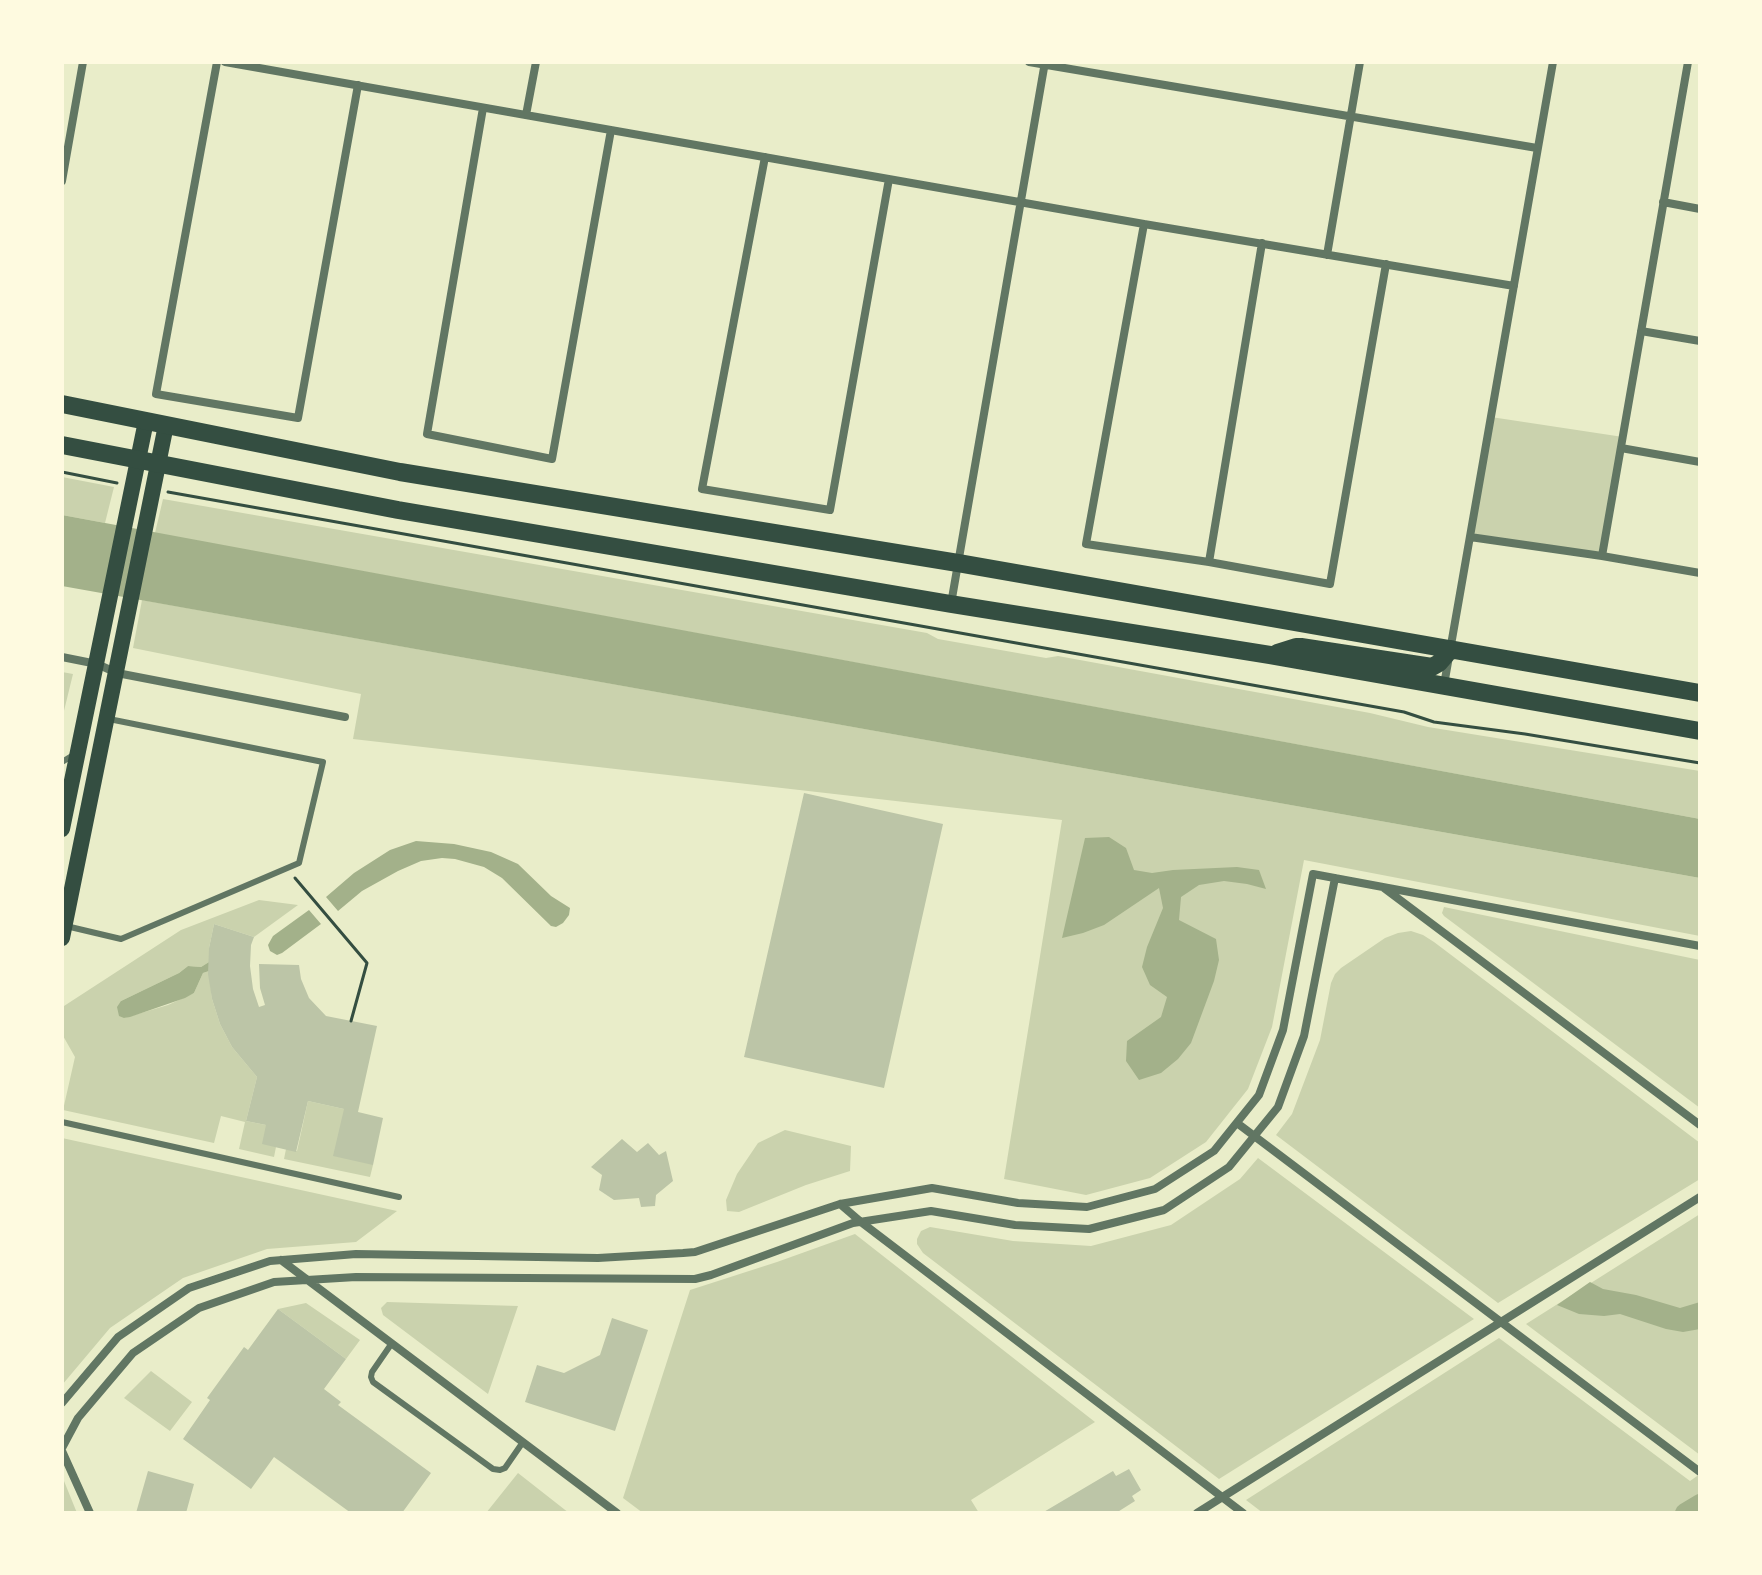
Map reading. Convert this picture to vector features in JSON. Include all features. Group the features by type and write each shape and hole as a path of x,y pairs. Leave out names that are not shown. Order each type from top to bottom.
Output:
{"main road":[{"path":"62,404 400,472 958,563 1700,693"},
{"path":"62,829 146,421"},
{"path":"63,930 166,425"},
{"path":"62,445 398,510 1270,655 1700,731"},
{"path":"1270,655 1301,647 1432,667 1451,649"}],"street":[{"path":"62,181 83,62"},
{"path":"217,62 156,394 298,418 358,85"},
{"path":"225,62 1514,286"},
{"path":"526,115 536,62"},
{"path":"1029,62 1537,148"},
{"path":"1327,255 1360,62"},
{"path":"1444,685 1553,62"},
{"path":"1602,556 1688,62"},
{"path":"951,604 1045,63"},
{"path":"483,108 427,434 552,459 611,130"},
{"path":"765,157 702,489 830,510 889,179"},
{"path":"1663,202 1700,209"},
{"path":"1144,224 1086,544 1330,584 1386,264"},
{"path":"1209,562 1262,243"},
{"path":"1641,331 1700,341"},
{"path":"1621,448 1700,462"},
{"path":"1470,537 1700,573"},
{"path":"62,657 97,664 117,673 345,717"},
{"path":"62,1403 118,1337 189,1288 270,1261 356,1254 598,1258 695,1252 840,1204 932,1188 1018,1203 1087,1207 1155,1189 1214,1151 1259,1095 1283,1030 1313,874 1700,946"},
{"path":"90,1513 62,1449 78,1418 133,1353 199,1308 274,1282 356,1277 695,1279 853,1223 931,1211 1015,1225 1089,1229 1164,1210 1229,1167 1278,1107 1304,1036 1335,878"},
{"path":"1382,887 1700,1125"},
{"path":"1237,1123 1700,1472"},
{"path":"1197,1513 1700,1197"},
{"path":"840,1204 1243,1513"},
{"path":"281,1260 617,1513"}],"lane":[{"path":"63,930 121,939 299,863 323,762 107,719"},
{"path":"62,762 78,753"},
{"path":"62,1122 399,1197"},
{"path":"392,1343 372,1372 373,1382 493,1469 505,1468 523,1442"}],"path":[{"path":"62,472 133,486"},
{"path":"154,489 1404,712 1434,722 1700,763"},
{"path":"287,868 367,963 351,1021"}],"shaded area":[{"path":"1491,417 1623,437 1602,556 1470,537"},
{"path":"62,477 114,487 105,523 62,515"},
{"path":"163,499 927,633 938,639 1046,658 1058,656 1370,713 1428,727 1700,771 1700,819 155,533"},
{"path":"62,515 1700,819 1700,878 62,586"},
{"path":"142,600 1700,878 1700,936 1304,860 1272,1027 1248,1089 1206,1142 1150,1178 1086,1195 1004,1179 1062,820 353,739 361,694 133,648"},
{"path":"62,672 73,674 62,719"},
{"path":"1109,837 1126,848 1134,870 1152,873 1237,867 1259,870 1266,889 1224,881 1199,885 1181,897 1179,920 1216,939 1219,960 1191,1043 1161,1073 1139,1080 1126,1061 1127,1041 1161,1017 1167,997 1150,985 1142,967 1163,908 1159,888 1104,925 1062,938 1085,838"},
{"path":"416,841 454,844 491,852 518,864 551,896 570,908 569,915 563,923 551,926 502,878 484,867 442,858 421,861 398,871 362,891 338,911 326,897 354,873 390,850"},
{"path":"259,900 298,905 254,937 214,924 209,962 201,967 188,966 121,1001 124,1018 168,1005 194,993 203,973 209,971 212,999 220,1024 232,1047 257,1077 246,1121 266,1125 276,1147 274,1157 239,1149 245,1122 221,1116 214,1143 63,1110 75,1057 62,1034 64,1006 181,930"},
{"path":"1444,907 1700,960 1700,1108 1444,916"},
{"path":"309,910 321,924 282,953 277,955 270,951 268,945 273,936"},
{"path":"1411,931 1434,942 1700,1143 1700,1179 1498,1303 1276,1135 1292,1114 1320,1040 1335,974 1385,938"},
{"path":"209,962 209,971 203,973 194,993 130,1017 119,1016 117,1007 121,1001 188,966 201,967"},
{"path":"308,1101 344,1109 373,1165 370,1177 284,1159 286,1149 297,1151"},
{"path":"785,1130 851,1146 850,1171 739,1212 727,1211 726,1200 737,1174 758,1143"},
{"path":"62,1138 397,1211 356,1242 267,1249 183,1278 110,1328 62,1385"},
{"path":"1258,1158 1474,1319 1219,1479 923,1253 917,1244 921,1231 930,1227 1013,1241 1091,1246 1171,1225 1240,1179"},
{"path":"1700,1214 1700,1455 1526,1324"},
{"path":"855,1234 1095,1422 971,1500 979,1513 643,1513 623,1498 690,1290"},
{"path":"1590,1282 1603,1289 1680,1308 1700,1302 1700,1329 1683,1332 1620,1314 1579,1314 1557,1305"},
{"path":"387,1302 518,1306 488,1394 383,1315 381,1308"},
{"path":"306,1303 360,1340 346,1359 278,1309"},
{"path":"1499,1338 1690,1481 1700,1474 1700,1513 1263,1513 1246,1500"},
{"path":"151,1371 192,1402 170,1431 124,1398"},
{"path":"518,1473 569,1513 486,1513"},
{"path":"64,1481 77,1513 62,1513"}],"building":[{"path":"804,793 943,824 884,1088 744,1057"},
{"path":"214,924 254,937 250,966 259,1007 265,1005 260,988 259,964 299,965 309,998 326,1016 377,1026 358,1112 383,1118 373,1165 333,1156 344,1109 308,1101 296,1152 262,1144 266,1125 246,1121 257,1077 232,1047 212,999 208,974"},
{"path":"622,1139 637,1152 648,1143 659,1155 666,1151 673,1181 656,1195 655,1206 641,1207 639,1198 614,1200 599,1190 602,1175 591,1167"},
{"path":"278,1309 346,1359 324,1389 341,1402 338,1405 431,1473 402,1513 351,1513 274,1457 251,1489 183,1439 210,1400 207,1398 244,1347 248,1350"},
{"path":"612,1318 648,1330 615,1431 525,1402 537,1365 564,1373 600,1355"},
{"path":"1129,1469 1141,1490 1132,1496 1135,1501 1116,1513 1042,1513 1113,1471 1116,1476"},
{"path":"148,1471 194,1484 186,1513 136,1513"}],"waterway":[{"path":"1685,1513 1700,1504"}]}
